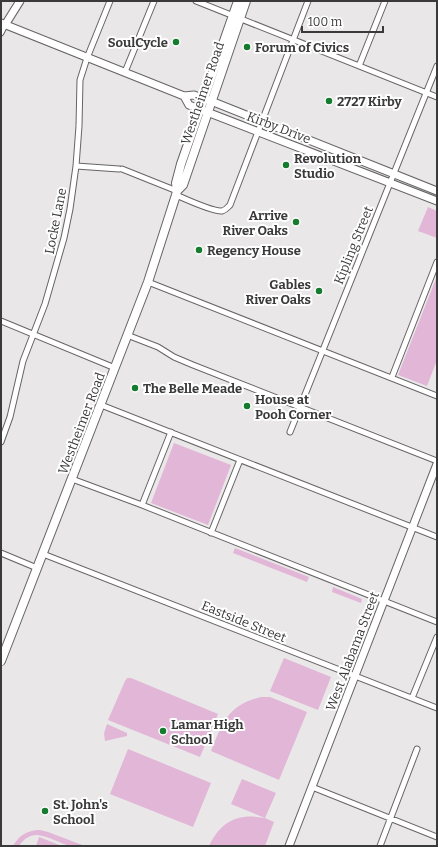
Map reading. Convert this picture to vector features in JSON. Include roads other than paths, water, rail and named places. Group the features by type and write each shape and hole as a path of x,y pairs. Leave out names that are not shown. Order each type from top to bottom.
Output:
{"main road":[{"path":"3,24 20,1"},
{"name":"Westheimer Road","path":"1,661 148,282 176,193 183,186 207,100 236,17 238,1"},
{"name":"Westheimer Road","path":"236,17 246,1"},
{"name":"Kirby Drive","path":"3,24 184,96 194,95 207,100 437,191"},
{"name":"Kirby Drive","path":"184,96 189,105 437,201"},
{"name":"West Alabama Street","path":"289,846 437,464"}],"street":[{"name":"Locke Lane","path":"1,442 10,417 24,361 45,304 64,238 76,166 80,80 87,58 110,1"},
{"path":"125,72 154,1"},
{"path":"196,1 437,97"},
{"path":"76,166 120,169 211,208 222,211 226,209 230,205 308,1"},
{"path":"359,66 385,1"},
{"path":"1,34 3,24"},
{"name":"Kipling Street","path":"290,432 437,66"},
{"path":"392,377 437,262"},
{"path":"148,282 437,396"},
{"path":"1,321 115,368"},
{"path":"127,335 158,347 174,357 193,365 437,461"},
{"path":"101,405 437,537"},
{"path":"142,505 171,432"},
{"path":"212,533 240,460"},
{"path":"72,479 142,505 437,622"},
{"path":"1,553 37,568"},
{"name":"Eastside Street","path":"43,554 437,708"},
{"path":"412,698 437,637"},
{"path":"380,846 417,749"},
{"path":"312,787 437,837"}],"place":[{"name":"SoulCycle","path":"176,42"},
{"name":"Forum of Civics","path":"247,47"},
{"name":"2727 Kirby","path":"329,101"},
{"name":"Revolution Studio","path":"286,165"},
{"name":"Arrive River Oaks","path":"296,222"},
{"name":"Regency House","path":"199,250"},
{"name":"Gables River Oaks","path":"319,291"},
{"name":"The Belle Meade","path":"135,388"},
{"name":"House at Pooh Corner","path":"247,406"},
{"name":"Lamar High School","path":"163,731"},
{"name":"St. John's School","path":"45,811"}]}
